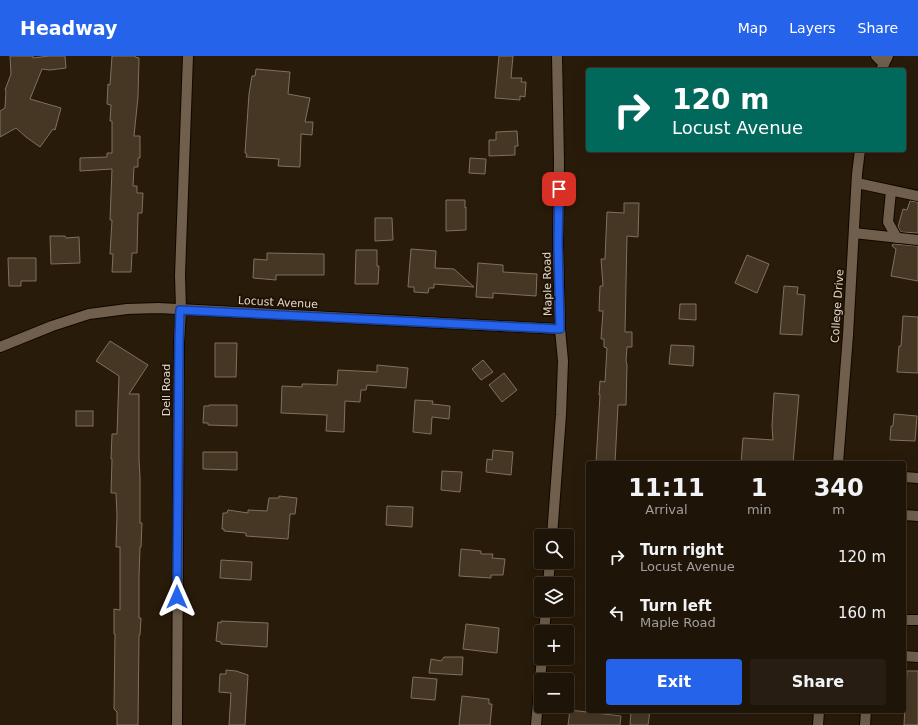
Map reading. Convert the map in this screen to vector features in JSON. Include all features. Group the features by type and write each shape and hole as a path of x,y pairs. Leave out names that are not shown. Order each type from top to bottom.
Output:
{"street":[{"name":"Dell Road","path":"177,725 180,275 188,56"},
{"name":"Maple Road","path":"553,529 561,415 562,361 558,244 559,161 556,56"},
{"path":"876,56 884,63"},
{"name":"College Drive","path":"838,461 860,152"},
{"path":"857,183 918,196"},
{"path":"891,191 888,222 897,238"},
{"path":"854,233 918,240"},
{"name":"Locust Avenue","path":"0,347 52,326 89,314 127,309 158,308 560,329"},
{"path":"906,477 918,478"},
{"path":"906,515 918,516"},
{"path":"906,620 918,620"},
{"path":"906,656 918,656"},
{"path":"536,725 541,665"},
{"path":"818,725 819,713"},
{"path":"865,725 866,713"}],"building":[{"path":"10,56 33,56 33,58 65,56 66,68 50,70 42,69 30,99 61,108 55,130 53,129 40,147 16,128 0,137 0,111 5,108 5,90 11,74"},
{"path":"112,56 135,56 139,58 138,97 134,136 140,136 140,158 138,158 138,167 134,167 133,186 137,186 137,193 143,193 142,213 138,213 137,253 132,253 131,272 112,272 113,254 110,254 112,220 110,220 112,169 80,171 80,158 107,157 107,153 112,153 112,121 110,121 111,105 107,104"},
{"path":"499,56 513,56 511,78 522,78 521,82 526,82 525,97 520,96 520,100 495,98"},
{"path":"256,69 290,72 288,94 310,98 305,122 313,122 312,135 301,134 300,167 278,166 279,159 246,157 249,94 252,76 255,76"},
{"path":"517,131 518,146 515,146 515,155 489,156 489,140 496,140 496,132"},
{"path":"470,158 486,159 485,174 469,173"},
{"path":"446,200 465,200 466,230 446,231"},
{"path":"910,201 918,202 918,233 901,232 898,227 903,209 907,210"},
{"path":"624,203 639,203 638,237 627,236 625,332 632,332 632,347 627,347 626,405 618,405 615,461 596,461 600,381 605,382 607,348 604,347 604,339 601,339 603,311 599,311 600,286 603,286 601,259 605,259 607,212 624,213"},
{"path":"375,218 392,218 393,240 375,241"},
{"path":"50,236 65,236 66,238 79,237 80,263 51,264"},
{"path":"893,244 918,246 918,281 891,276 896,249 892,246"},
{"path":"411,249 436,251 435,268 454,269 474,287 434,284 434,288 429,288 428,293 414,292 414,287 408,287"},
{"path":"356,250 377,250 377,266 379,266 378,284 355,284"},
{"path":"267,253 324,254 324,275 276,275 276,280 253,278 254,259 267,260"},
{"path":"747,255 769,264 757,293 735,283"},
{"path":"8,258 36,258 36,281 21,281 21,286 9,286"},
{"path":"478,263 503,265 503,272 537,274 536,296 493,293 493,298 476,297"},
{"path":"784,286 798,287 797,294 805,295 802,335 780,334"},
{"path":"680,304 696,304 696,320 679,319"},
{"path":"903,316 918,317 918,373 897,372 899,346 901,346"},
{"path":"110,341 148,365 129,394 139,394 140,523 142,523 139,577 139,618 141,618 139,635 138,725 117,725 117,712 114,709 114,609 120,610 120,547 116,547 116,493 111,493 111,459 112,434 117,434 119,376 96,361"},
{"path":"215,343 237,343 236,377 215,377"},
{"path":"671,345 694,346 693,366 669,364"},
{"path":"483,360 493,372 481,380 472,369"},
{"path":"377,365 408,368 406,388 367,385 366,390 361,390 360,402 345,401 344,432 326,431 327,415 281,413 282,386 302,387 302,384 337,385 338,370 377,372"},
{"path":"504,373 517,390 502,402 489,385"},
{"path":"774,393 799,395 793,461 741,461 743,438 773,440 772,426"},
{"path":"415,400 433,401 432,404 450,406 449,419 432,417 431,434 413,432"},
{"path":"237,405 237,426 208,425 208,423 203,423 204,406"},
{"path":"76,411 93,411 93,426 76,426"},
{"path":"894,414 917,416 915,441 890,440"},
{"path":"493,450 513,452 511,475 486,472 487,459 492,460"},
{"path":"203,452 237,452 237,470 203,469"},
{"path":"442,471 462,472 460,492 441,490"},
{"path":"279,496 297,498 295,514 290,514 288,539 246,536 246,533 224,531 224,529 222,529 223,513 227,513 228,510 248,513 248,510 267,511 269,498 279,498"},
{"path":"387,506 413,507 412,527 386,525"},
{"path":"461,549 481,551 481,554 493,554 492,558 505,559 503,575 491,575 491,578 459,576"},
{"path":"221,560 252,562 251,580 220,578"},
{"path":"221,621 268,623 267,647 221,644 221,642 216,641 218,622 221,623"},
{"path":"466,624 499,628 497,653 463,649"},
{"path":"444,657 463,657 462,675 429,673 431,659 441,661"},
{"path":"226,670 236,671 248,675 245,725 229,725 231,693 219,692 220,674 226,674"},
{"path":"907,671 918,671 918,725 904,725 905,713 906,713"},
{"path":"413,677 437,679 435,700 411,698"},
{"path":"462,696 489,699 489,704 492,704 490,725 459,725"},
{"path":"574,710 621,716 620,725 568,725 570,713 574,713"},
{"path":"631,713 650,713 648,725 630,725"}],"route":[{"path":"177,597 180,310 560,329 558,244 559,189"}]}
